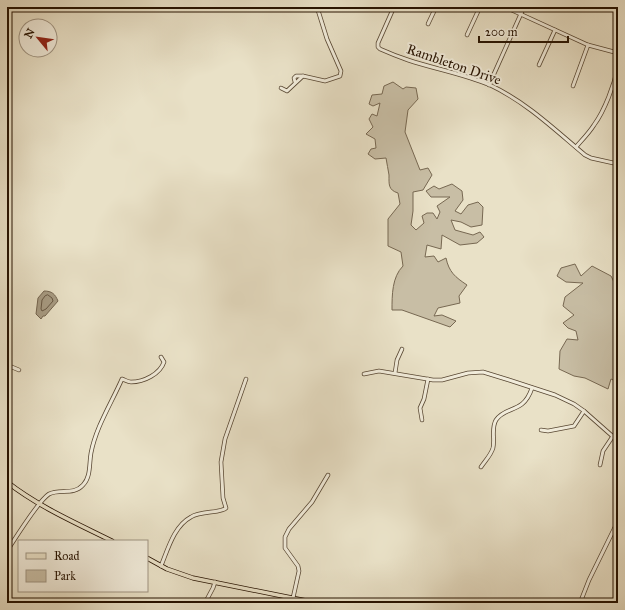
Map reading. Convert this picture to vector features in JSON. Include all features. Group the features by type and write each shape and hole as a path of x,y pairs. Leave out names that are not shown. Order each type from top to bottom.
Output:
{"main road":[{"path":"7,482 39,504 110,540"},
{"path":"148,559 177,573 317,603"}],"street":[{"path":"281,88 287,91 303,76 325,82 340,76 340,71 325,34 317,7"},
{"name":"Rambleton Drive","path":"394,7 378,47 407,60 475,80 506,93 527,106 585,155 591,158 618,164"},
{"path":"428,24 436,7"},
{"path":"468,35 480,7"},
{"path":"505,7 588,45 618,53"},
{"path":"489,85 524,7"},
{"path":"539,65 555,30"},
{"path":"572,86 588,45"},
{"path":"576,147 595,125 615,79 618,67"},
{"path":"395,373 397,360 402,349"},
{"path":"7,551 39,504 50,494 58,491 72,492 81,488 89,474 91,453 99,427 122,379 131,382 149,377 162,366 164,362 161,357"},
{"path":"7,365 19,370"},
{"path":"364,374 379,371 442,380 468,373 483,372 565,399 584,411 618,441"},
{"path":"161,566 178,527 190,517 197,514 212,511 218,512 226,508 222,498 221,462 225,439 238,396 246,379"},
{"path":"422,420 420,408 424,399 428,379"},
{"path":"481,467 491,452 494,442 494,424 496,420 503,412 523,404 529,396 532,388"},
{"path":"540,430 548,431 574,426 584,411"},
{"path":"600,464 602,451 612,436"},
{"path":"293,598 299,571 298,566 285,548 285,537 289,529 312,502 328,475"},
{"path":"580,603 582,593 618,521"},
{"path":"205,603 215,582"}],"green space":[{"path":"393,82 403,89 406,87 416,88 418,99 408,110 405,132 420,170 428,168 432,175 423,190 413,192 411,225 416,230 424,223 422,216 427,213 433,213 437,219 440,212 437,206 450,197 431,197 426,191 434,186 439,189 452,184 462,191 463,200 455,211 461,214 468,205 478,202 483,207 482,225 471,227 461,222 451,220 455,230 473,235 480,232 484,237 477,243 460,245 442,235 441,249 427,245 425,257 434,256 438,262 446,258 453,274 467,285 459,296 460,303 438,308 434,316 442,315 456,321 450,327 402,310 392,310 395,281 399,270 403,266 401,252 388,246 388,219 400,204 398,193 392,190 390,186 386,158 375,159 368,154 371,149 376,148 375,139 366,134 373,127 369,119 372,114 377,116 380,103 373,106 369,104 372,95 382,94 384,86"},
{"path":"575,264 581,276 592,266 611,276 618,290 618,382 611,379 608,389 585,378 574,376 559,369 560,351 567,339 578,340 576,331 568,328 563,323 574,315 563,306 565,297 583,283 566,282 557,276 561,268"}],"water":[{"path":"44,291 53,293 58,301 41,319 36,314 38,298"}]}
